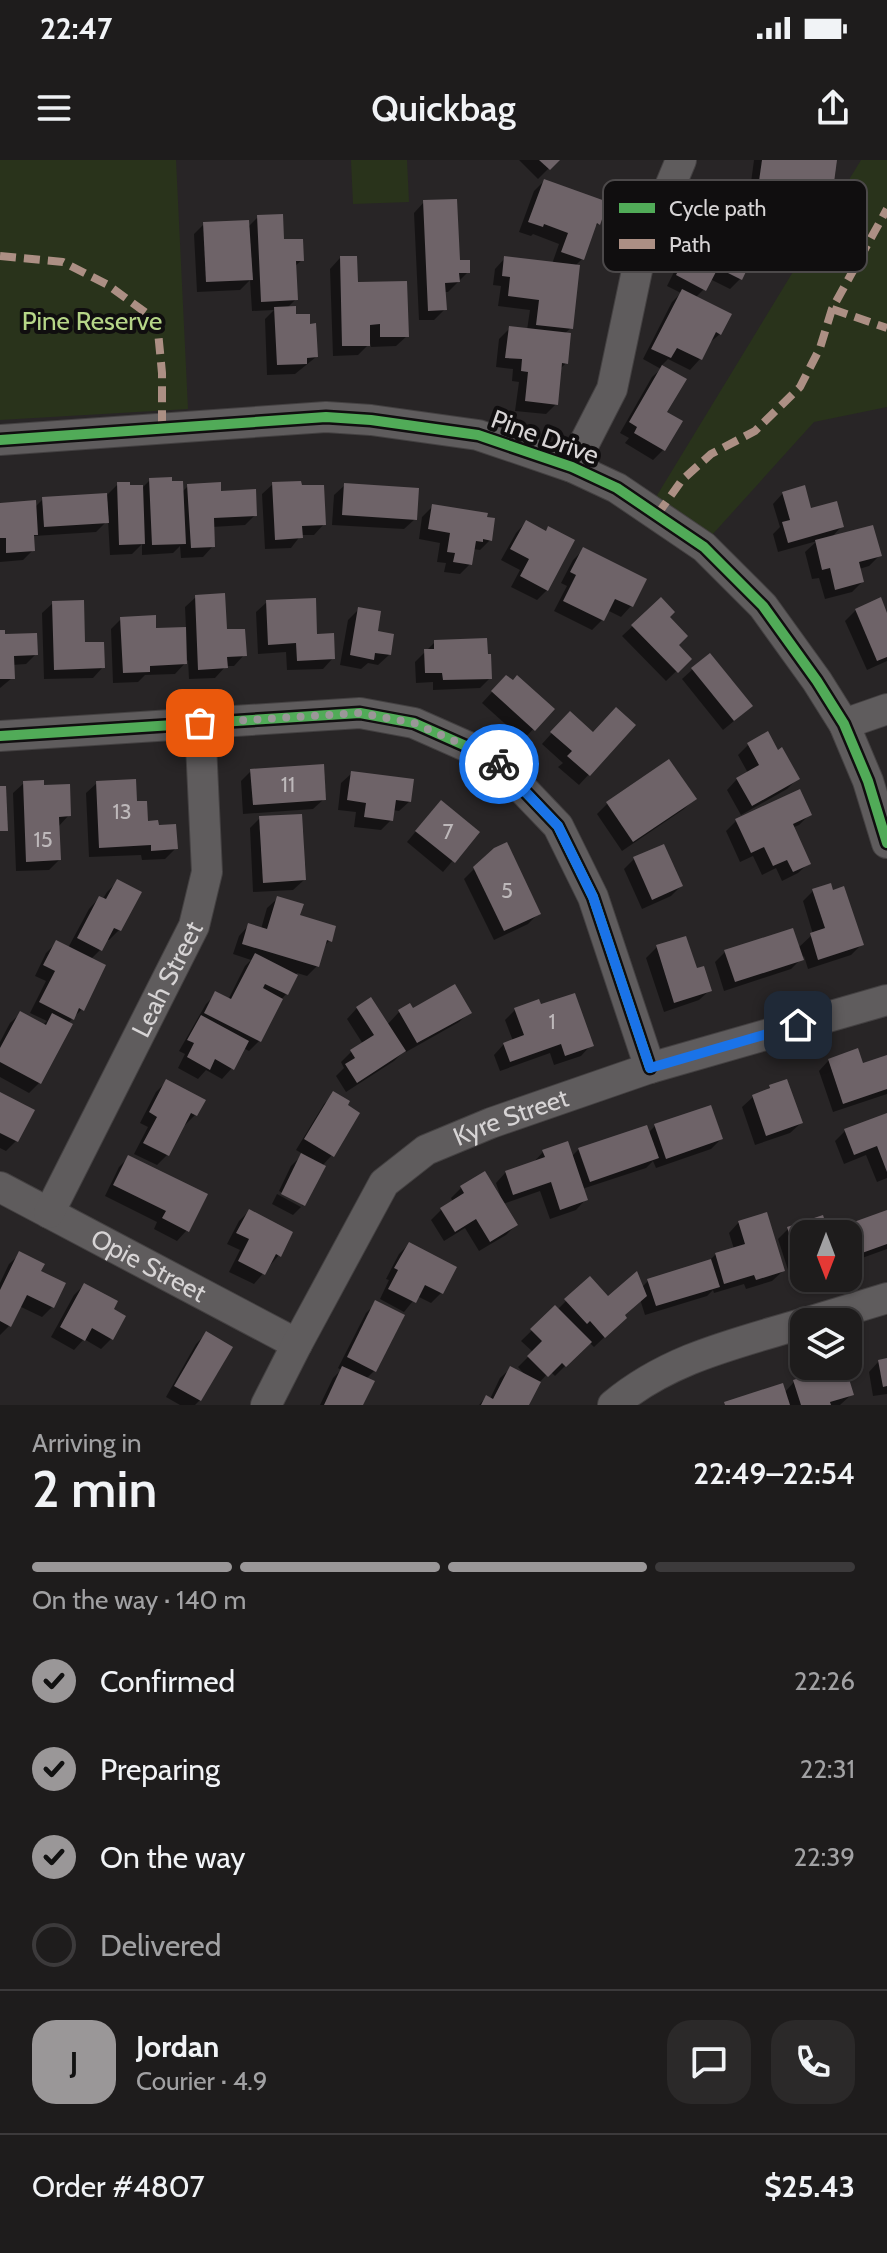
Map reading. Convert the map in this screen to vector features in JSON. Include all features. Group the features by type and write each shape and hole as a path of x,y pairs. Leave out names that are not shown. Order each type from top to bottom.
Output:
{"street":[{"path":"673,180 681,160"},
{"path":"572,467 612,389 637,272"},
{"name":"Pine Drive","path":"0,440 326,417 478,435 572,467 617,488 704,547 763,606 844,724 868,781 887,843"},
{"path":"844,724 887,709"},
{"path":"0,736 360,713 414,723 493,758 558,826 593,897 650,1068"},
{"name":"Leah Street","path":"49,1213 194,926 207,872 200,723"},
{"name":"Kyre Street","path":"266,1405 384,1183 426,1150 491,1123 650,1068 887,1000"},
{"name":"Opie Street","path":"0,1187 297,1344"},
{"path":"855,1308 887,1298"},
{"path":"613,1405 633,1388 687,1359 790,1328"}],"green space":[{"name":"Pine Reserve","path":"0,160 176,160 188,409 0,420"},
{"path":"351,160 407,160 409,202 353,204"},
{"path":"861,160 887,160 887,407 814,422 712,535 656,497 793,272 867,272 867,180 849,180"}],"building":[{"path":"539,160 560,160 550,170"},
{"path":"762,160 837,160 834,180 759,180"},
{"path":"544,179 603,200 603,216 600,225 597,223 584,260 561,252 568,233 528,222"},
{"path":"457,199 460,260 470,260 470,273 459,273 460,282 445,283 447,310 428,311 423,200"},
{"path":"283,214 284,239 303,239 304,261 296,261 298,300 261,302 257,215"},
{"path":"249,220 253,280 206,282 203,222"},
{"path":"340,256 357,256 358,282 407,281 409,337 380,337 380,324 370,325 370,346 342,346"},
{"path":"504,256 580,265 573,329 536,325 539,300 508,296 510,277 502,276"},
{"path":"678,272 716,272 706,291 676,275"},
{"path":"726,272 746,272 742,280"},
{"path":"682,289 732,314 721,335 716,332 702,360 677,348 671,358 651,349"},
{"path":"296,306 296,314 310,314 310,324 316,323 318,357 307,358 307,364 277,365 274,307"},
{"path":"509,326 571,333 568,364 562,363 558,405 525,401 528,372 521,371 522,359 505,358"},
{"path":"662,365 687,379 667,412 683,421 665,451 634,433 637,427 629,422"},
{"path":"172,477 172,481 183,481 186,544 152,545 149,478"},
{"path":"301,481 302,485 324,485 326,525 302,526 303,538 275,540 272,482"},
{"path":"117,482 143,485 145,544 119,545"},
{"path":"221,482 221,491 256,489 257,516 214,518 215,547 191,548 187,484"},
{"path":"344,483 419,488 417,520 342,515"},
{"path":"805,485 811,508 837,501 844,527 788,543 782,522 790,520 782,492"},
{"path":"107,493 109,523 44,527 42,497"},
{"path":"36,500 38,535 34,535 35,551 6,553 6,538 0,538 0,503"},
{"path":"432,504 488,513 487,517 495,518 492,541 476,541 472,565 453,562 455,553 447,552 450,533 428,529"},
{"path":"526,520 546,531 548,526 575,540 548,591 520,576 529,559 510,549"},
{"path":"873,525 882,556 859,562 864,582 835,590 830,568 822,570 815,540"},
{"path":"583,547 647,579 633,607 615,599 604,621 563,601 576,575 570,572"},
{"path":"225,593 227,629 245,629 247,656 227,657 228,668 198,670 195,595"},
{"path":"661,597 675,612 670,617 688,636 679,645 692,659 678,673 631,625"},
{"path":"881,597 887,613 887,657 877,661 855,609"},
{"path":"316,598 317,634 334,633 335,659 297,661 296,643 268,645 266,600"},
{"path":"84,600 85,642 104,642 105,668 54,670 52,601"},
{"path":"358,607 381,611 378,631 394,634 391,655 375,653 374,660 350,655"},
{"path":"156,615 156,628 186,627 187,664 150,666 150,672 123,673 120,617"},
{"path":"0,630 5,630 5,634 37,633 38,655 14,656 15,679 0,679"},
{"path":"487,638 492,679 443,680 442,673 425,673 424,649 434,649 434,640"},
{"path":"710,653 753,706 734,721 691,668"},
{"path":"506,675 513,680 517,675 555,709 535,731 491,691"},
{"path":"616,707 636,725 590,776 567,756 572,751 550,732 570,711 593,732"},
{"path":"768,731 778,750 782,747 800,779 752,806 736,778 759,765 747,743"},
{"path":"669,759 697,799 633,842 606,802"},
{"path":"324,764 326,800 253,805 250,769"},
{"path":"351,771 414,779 411,802 396,800 393,821 364,817 366,803 347,800"},
{"path":"136,779 137,801 147,801 148,821 158,820 159,825 176,824 178,849 151,851 151,845 99,848 96,781"},
{"path":"44,780 44,785 70,784 71,816 59,817 61,860 26,862 23,781"},
{"path":"0,786 6,786 8,831 0,831"},
{"path":"800,789 812,815 793,824 811,864 793,872 787,860 773,866 764,847 751,853 735,819"},
{"path":"441,800 480,832 455,863 415,831"},
{"path":"302,814 306,880 263,883 259,816"},
{"path":"507,842 541,914 504,931 473,867 494,848"},
{"path":"664,844 683,886 652,900 633,857"},
{"path":"117,879 142,892 121,931 114,928 102,951 77,938 99,896 106,899"},
{"path":"831,883 833,890 844,886 864,945 818,960 810,933 825,928 812,889"},
{"path":"277,896 304,904 300,915 336,926 332,942 327,940 319,967 242,944 248,923 267,929"},
{"path":"793,928 804,960 735,982 724,950"},
{"path":"686,936 697,968 704,966 712,991 674,1003 656,945"},
{"path":"56,940 106,965 84,1011 79,1008 74,1020 39,1002 55,971 43,965"},
{"path":"255,953 298,975 288,995 265,984 263,988 283,999 261,1042 204,1013 215,991 231,999"},
{"path":"455,984 472,1013 417,1043 398,1010 410,1003 413,1008"},
{"path":"575,993 594,1046 565,1056 561,1044 510,1062 503,1043 524,1035 514,1008 539,999 541,1004"},
{"path":"371,997 406,1051 357,1083 345,1064 355,1058 350,1050 374,1035 356,1007"},
{"path":"20,1011 46,1025 52,1013 73,1024 41,1084 0,1062 0,1048"},
{"path":"201,1015 249,1041 234,1070 215,1059 210,1070 187,1057 194,1043 187,1040"},
{"path":"858,1048 863,1063 887,1055 887,1089 843,1104 828,1059"},
{"path":"166,1079 206,1100 197,1116 191,1113 169,1156 143,1143 157,1117 149,1112"},
{"path":"787,1079 803,1123 766,1136 752,1095"},
{"path":"333,1091 350,1101 348,1105 360,1113 334,1157 304,1139"},
{"path":"0,1092 35,1110 18,1142 0,1133"},
{"path":"711,1105 723,1139 666,1159 654,1124"},
{"path":"887,1113 887,1172 877,1146 854,1155 844,1129"},
{"path":"647,1125 659,1158 590,1182 578,1148"},
{"path":"568,1141 588,1200 560,1210 551,1182 513,1195 505,1171 545,1157 542,1150"},
{"path":"301,1153 326,1166 305,1206 281,1194"},
{"path":"128,1155 208,1194 189,1232 162,1218 166,1211 113,1185"},
{"path":"485,1171 518,1225 490,1242 476,1219 455,1232 440,1208 464,1193 460,1186"},
{"path":"249,1209 293,1232 281,1257 276,1254 265,1275 238,1261 249,1239 236,1233"},
{"path":"887,1210 887,1244 862,1253 862,1220 859,1220"},
{"path":"767,1212 785,1271 756,1280 754,1275 724,1284 715,1253 745,1244 738,1221"},
{"path":"823,1215 825,1220 808,1220"},
{"path":"409,1242 457,1267 443,1294 425,1285 416,1303 388,1289 398,1270 394,1268"},
{"path":"19,1251 45,1264 41,1271 66,1283 54,1308 27,1295 11,1327 0,1321 0,1290"},
{"path":"711,1259 720,1287 656,1306 647,1279"},
{"path":"637,1271 647,1296 605,1338 564,1299 590,1276 608,1296"},
{"path":"84,1283 118,1301 114,1309 126,1316 113,1340 92,1328 85,1341 60,1327"},
{"path":"375,1300 405,1315 376,1372 347,1357"},
{"path":"555,1305 592,1342 566,1367 562,1363 548,1377 527,1356 542,1341 530,1329"},
{"path":"206,1331 233,1347 201,1401 174,1386"},
{"path":"887,1358 887,1386 883,1387 878,1360"},
{"path":"342,1366 375,1381 363,1405 324,1405"},
{"path":"510,1366 541,1382 529,1405 481,1405 486,1395 493,1399"},
{"path":"793,1380 849,1380 854,1395 830,1402 831,1405 801,1405"},
{"path":"783,1383 790,1405 725,1405 724,1402"}],"marked path":[{"path":"867,245 887,209"},
{"path":"0,256 63,262 108,285 157,321 162,373 162,428"},
{"path":"657,515 682,480 711,454 755,431 800,387 820,348 832,309 852,272"},
{"path":"832,309 887,328"}],"cycle path":[{"path":"0,440 326,417 478,435 572,467 617,488 704,547 763,606 844,724 868,781 887,843"},
{"path":"0,736 360,713 414,723 493,758 558,826 593,897 650,1068"}],"way so far":[{"path":"200,723 360,713 414,723 493,758 499,764"}],"route":[{"path":"499,764 558,826 593,897 650,1068 798,1025"}]}
